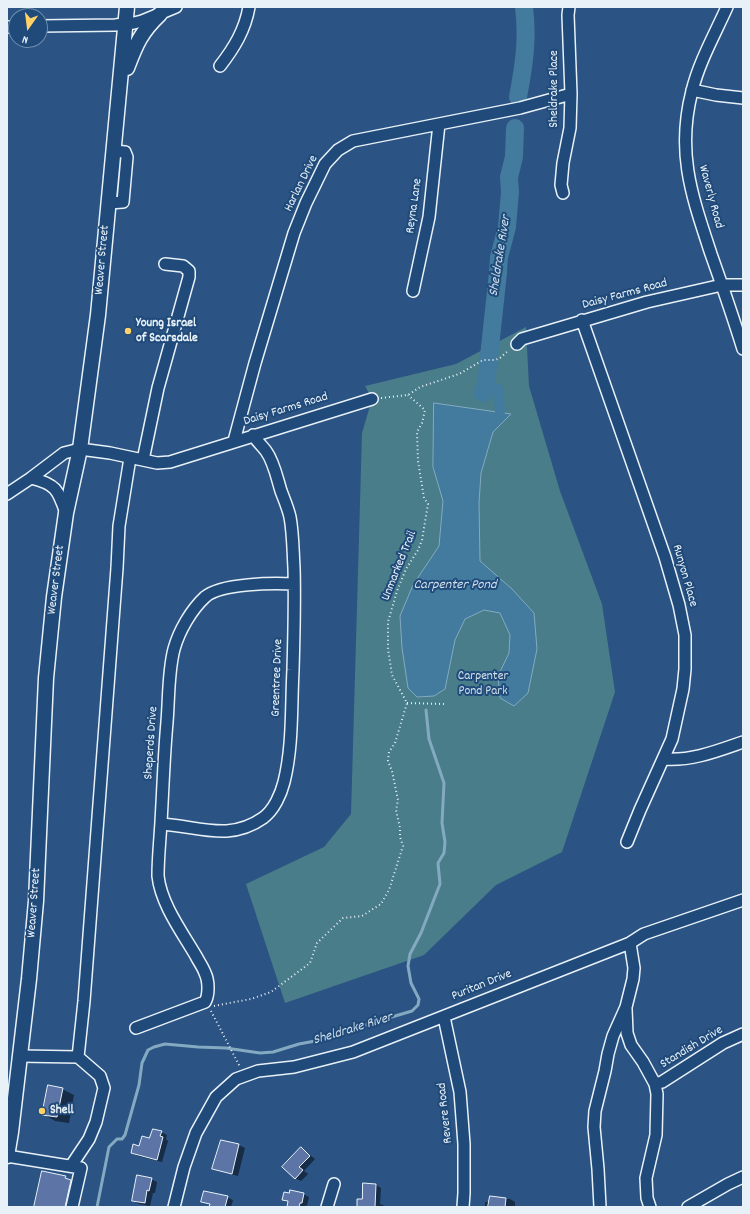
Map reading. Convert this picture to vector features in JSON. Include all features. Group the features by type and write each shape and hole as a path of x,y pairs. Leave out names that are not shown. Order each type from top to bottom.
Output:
{"main road":[{"name":"Weaver Street","path":"7,1156 29,979 36,901 46,678 54,597 66,513 80,450 98,315 128,7"},
{"path":"121,81 137,42 147,26 160,14"}],"street":[{"path":"48,26 126,24 142,21 176,7"},
{"path":"220,66 233,49 241,34 249,7"},
{"name":"Sheldrake Place","path":"563,193 561,185 563,163 570,128 571,94 569,7"},
{"name":"Waverly Road","path":"727,7 692,90 685,136 686,163 693,198 743,349"},
{"path":"692,90 716,95 743,98"},
{"name":"Harlan Drive","path":"234,441 255,363 294,233 306,203 325,164 338,150 353,141 520,108 571,94"},
{"name":"Reyna Lane","path":"413,291 429,217 440,124"},
{"path":"143,460 158,388 189,277 188,271 183,266 165,264"},
{"name":"Daisy Farms Road","path":"517,344 522,338 647,302 722,285 743,286"},
{"name":"Runyon Place","path":"582,320 665,557 679,605 685,635 685,669 683,690 672,740 626,842"},
{"name":"Daisy Farms Road","path":"80,450 157,463 170,462 372,399"},
{"name":"Greentree Drive","path":"161,824 176,825 206,831 225,832 241,829 264,817 279,796 284,782 290,752 294,614 293,548 290,517 267,452 253,435"},
{"path":"7,494 64,453 80,450"},
{"path":"78,1058 84,1001 119,526 130,458"},
{"path":"31,478 46,482 54,488 59,494 66,513"},
{"name":"Sheperds Drive","path":"136,1028 204,1002 207,999 208,991 206,973 159,888 158,861 165,746 174,649 179,635 189,617 206,596 217,591 237,587 270,583 294,584"},
{"path":"664,759 702,756 743,742"},
{"name":"Puritan Drive","path":"174,1207 184,1167 196,1133 216,1097 236,1079 258,1072 308,1064 353,1052 444,1017 530,981 630,943 644,934 743,900"},
{"path":"600,1207 594,1127 595,1111 612,1042 626,1007 633,979 634,968 630,943"},
{"path":"626,1007 627,1033 631,1045 655,1084 657,1094 656,1135 646,1178 647,1198 650,1207"},
{"name":"Revere Road","path":"444,1017 460,1092 464,1144 463,1207"},
{"name":"Standish Drive","path":"655,1084 662,1082 723,1043 743,1034"},
{"path":"20,1056 78,1058 100,1076 104,1088 96,1122 89,1139 71,1166"},
{"path":"7,1156 81,1168 72,1207"},
{"path":"688,1207 743,1177"},
{"path":"327,1207 334,1184"}],"path":[{"path":"372,399 408,395 420,387 459,374 483,360 495,360 500,358 517,344"},
{"name":"Unmarked Trail","path":"407,702 392,675 388,649 388,622 397,591 422,540 428,504 424,498 418,454 417,432 422,423 425,410 408,395"},
{"path":"245,1075 209,1007 251,999 271,992 310,963 318,943 343,918 362,916 381,904 389,890 403,846 400,837 400,828 396,810 398,800 392,771 388,760 389,752 398,736 407,702 444,704"}],"green space":[{"name":"Carpenter Pond Park","path":"526,327 529,386 560,491 602,604 615,692 562,852 496,885 424,955 285,1003 246,884 324,847 351,814 362,433 372,399 365,386 456,364"}],"water":[{"name":"Carpenter Pond","path":"434,403 511,414 493,432 481,473 479,503 480,561 512,589 534,613 537,649 528,693 514,706 500,698 498,676 509,653 510,635 500,613 484,610 465,619 455,640 445,689 434,696 417,697 408,688 402,648 400,616 413,585 439,546 443,501 433,467"}],"building":[{"path":"48,1085 63,1088 57,1117 42,1115"},
{"path":"153,1129 162,1131 160,1136 163,1137 157,1160 131,1153 133,1144 139,1146 142,1136 149,1138"},
{"path":"221,1140 239,1144 232,1174 212,1169"},
{"path":"301,1147 310,1156 299,1167 303,1170 295,1179 282,1167"},
{"path":"42,1171 66,1176 65,1178 71,1180 65,1207 34,1207"},
{"path":"137,1175 152,1178 149,1191 147,1190 145,1203 132,1201"},
{"path":"363,1183 376,1184 375,1207 357,1207 357,1199 362,1199"},
{"path":"290,1190 304,1193 302,1203 300,1203 299,1207 287,1207 288,1201 282,1200 284,1192 289,1193"},
{"path":"204,1191 228,1196 225,1207 209,1207 210,1204 201,1202"},
{"path":"490,1196 506,1198 505,1207 488,1207"}],"waterway":[{"name":"Sheldrake River","path":"518,97 525,52 526,30 524,7"},
{"name":"Sheldrake River","path":"483,393 486,384 499,257 507,227 510,192 509,177 514,157 515,128"},
{"name":"Sheldrake River","path":"486,384 498,389 500,412"},
{"name":"Sheldrake River","path":"97,1207 109,1147 117,1139 122,1139 125,1135 139,1085 142,1063 148,1050 165,1044 226,1048 260,1053 273,1052 299,1044 326,1039 368,1024 412,1011 418,1005 419,999 411,983 408,966 410,954 421,933 440,884 438,863 444,853 445,842 442,823 444,783 429,739 426,710"}],"place":[{"name":"Young Israel of Scarsdale","path":"128,331"},
{"name":"Shell","path":"42,1111"}]}
